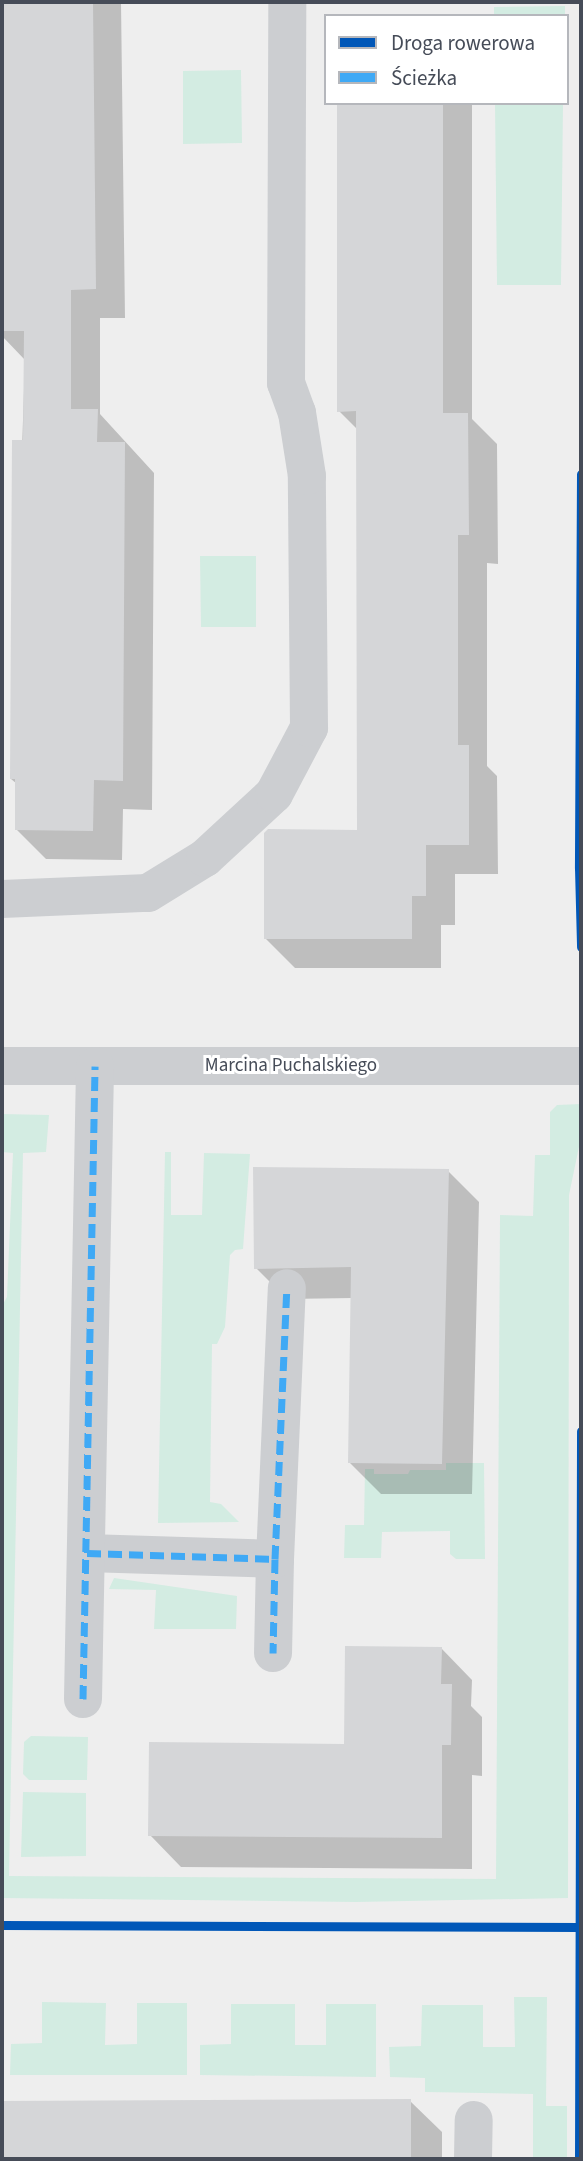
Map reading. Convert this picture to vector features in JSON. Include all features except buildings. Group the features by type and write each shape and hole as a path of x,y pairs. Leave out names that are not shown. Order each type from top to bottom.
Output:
{"street":[{"path":"2,899 148,893 205,858 274,794 309,729 307,476 297,412 286,383 287,2"},
{"name":"Marcina Puchalskiego","path":"2,1066 581,1066"},
{"path":"83,1699 95,1066"},
{"path":"273,1653 287,1288"},
{"path":"87,1553 275,1559"},
{"path":"473,2159 474,2120"}],"green space":[{"path":"565,6 565,14 494,14 494,7"},
{"path":"241,70 242,143 183,144 183,71"},
{"path":"495,105 563,105 561,285 497,285"},
{"path":"200,556 256,556 256,627 201,627"},
{"path":"581,1104 581,1137 569,1195 568,1898 356,1902 2,1898 2,1306 7,1297 13,1153 2,1152 2,1114 49,1115 46,1152 23,1153 9,1876 496,1879 500,1215 533,1216 535,1155 550,1155 550,1112 557,1105"},
{"path":"165,1152 171,1152 171,1215 202,1215 204,1153 250,1154 243,1249 235,1250 230,1255 225,1327 217,1344 212,1344 210,1502 221,1504 239,1522 158,1523"},
{"path":"446,1463 484,1463 485,1559 456,1559 450,1554 450,1531 382,1532 381,1558 344,1558 345,1525 364,1525 365,1469 374,1469 374,1474 408,1474 410,1470 446,1470"},
{"path":"114,1578 237,1596 236,1629 154,1629 156,1590 109,1589"},
{"path":"31,1736 88,1737 87,1780 29,1780 23,1774 24,1742"},
{"path":"23,1792 86,1793 86,1856 21,1857"},
{"path":"514,1997 547,1997 546,2106 567,2106 567,2159 533,2159 533,2094 425,2092 425,2078 390,2077 389,2047 421,2046 422,2005 483,2005 483,2047 515,2047"},
{"path":"42,2002 106,2003 105,2045 137,2044 137,2003 187,2003 187,2075 10,2075 11,2044 42,2043"},
{"path":"231,2004 295,2004 295,2045 326,2045 326,2004 376,2004 376,2077 200,2075 200,2045 231,2044"}],"marked path":[{"path":"83,1699 95,1066"},
{"path":"275,1559 287,1288"},
{"path":"87,1553 275,1559 273,1653"}],"cycle path":[{"path":"581,474 581,947"},
{"path":"579,2159 581,1431"},
{"path":"2,1925 580,1927"}]}
